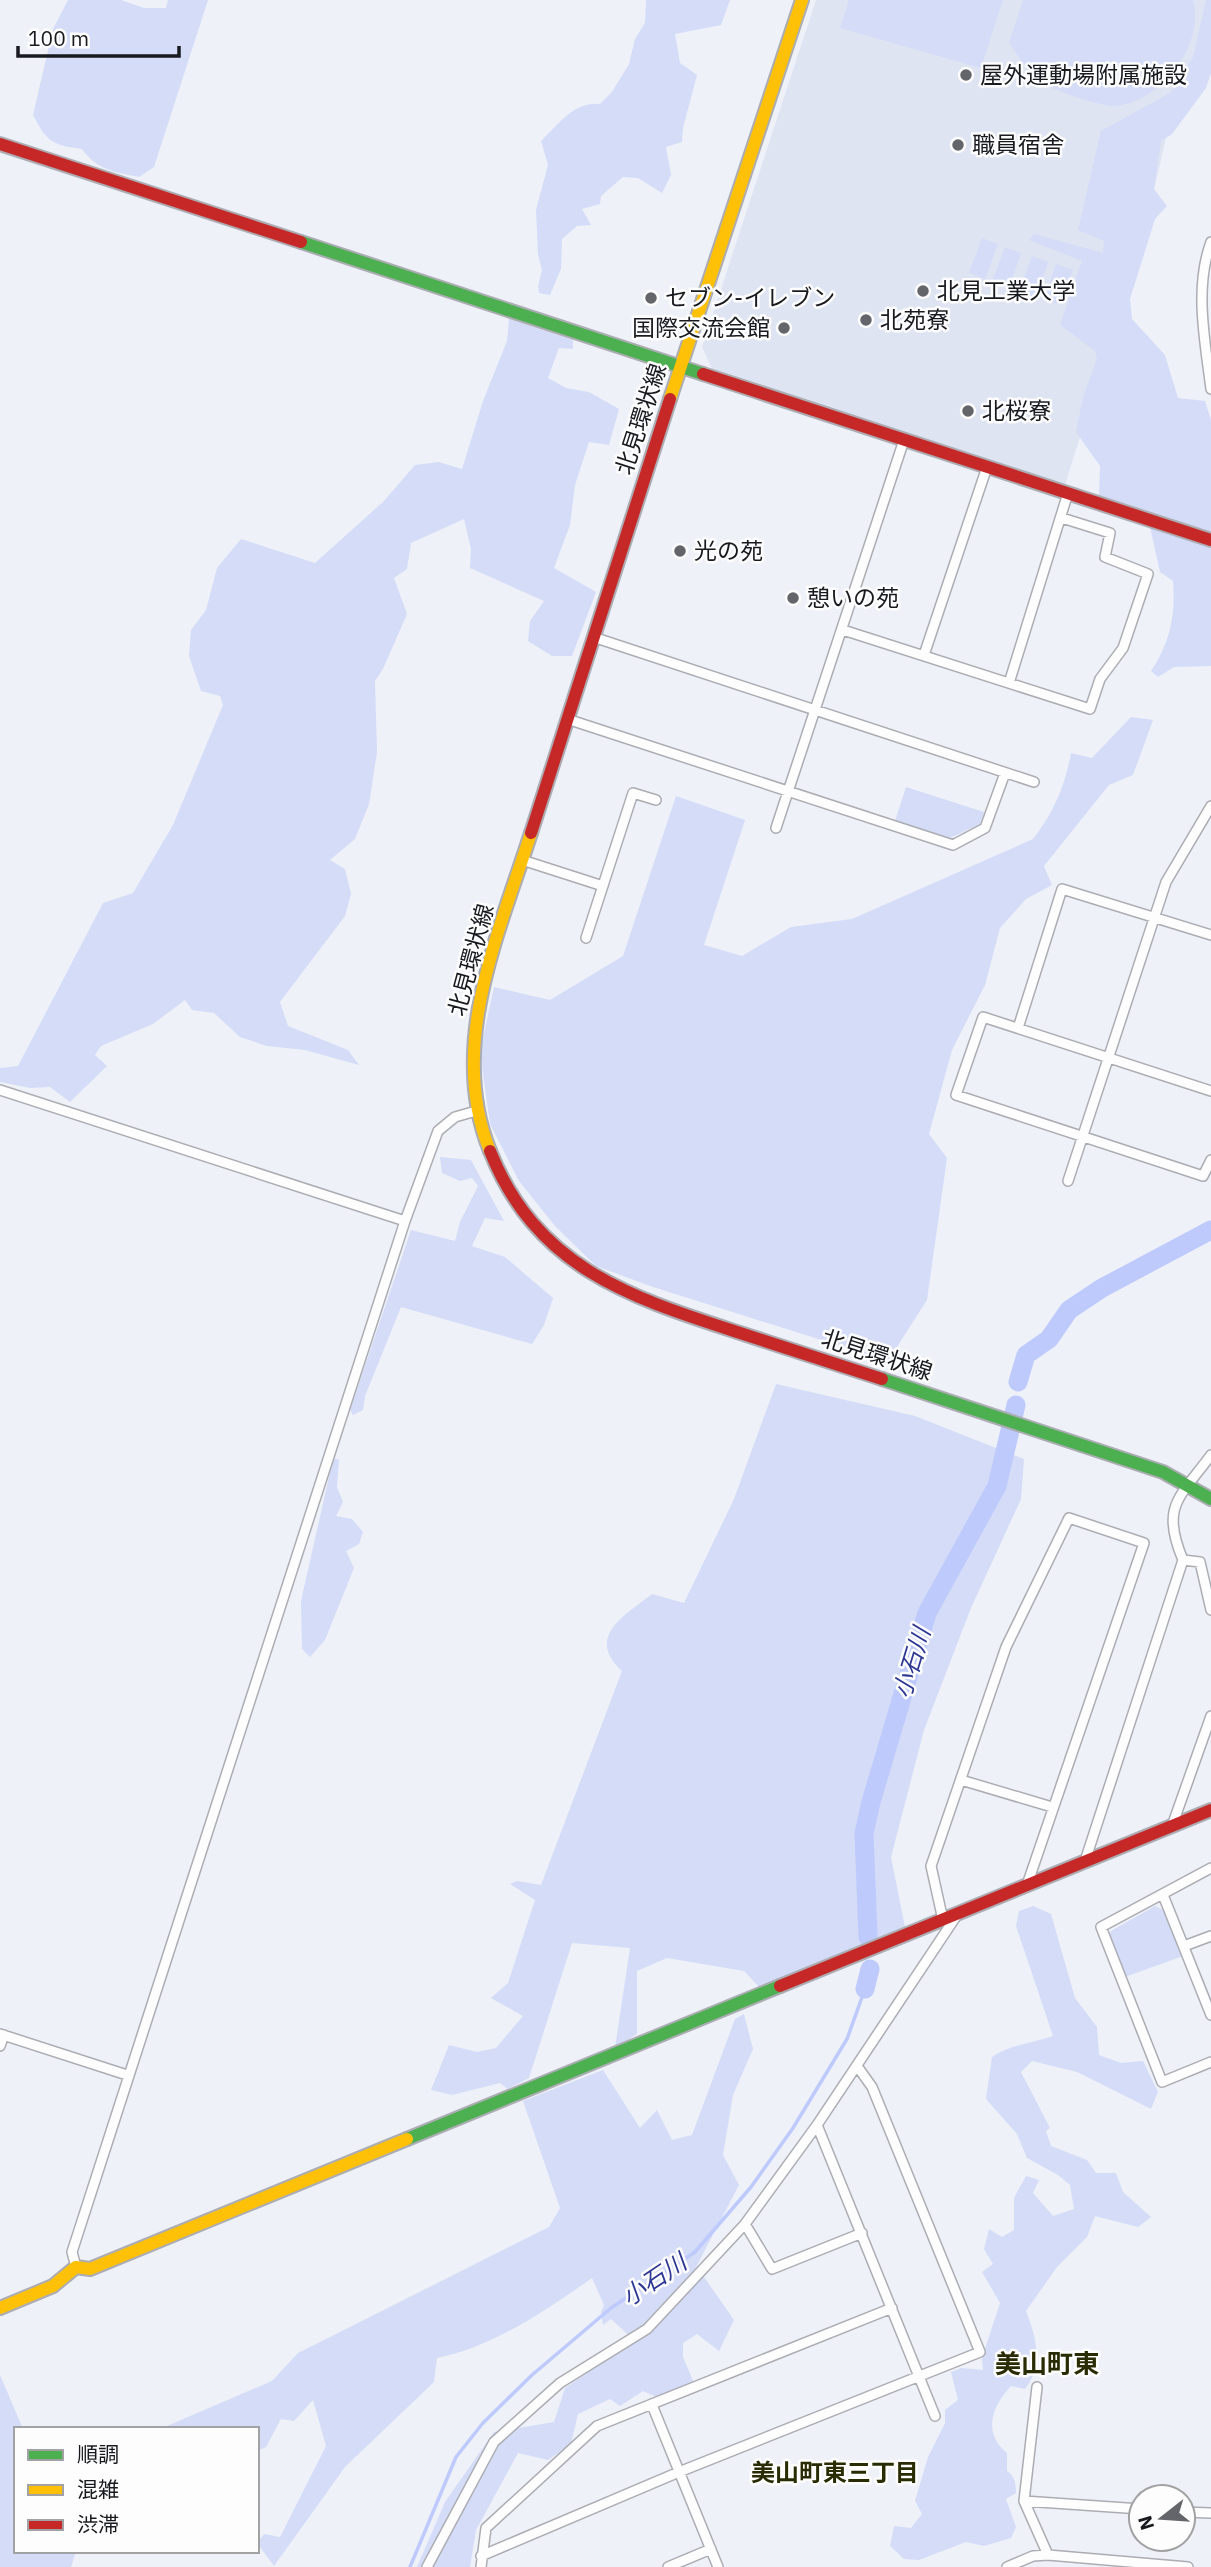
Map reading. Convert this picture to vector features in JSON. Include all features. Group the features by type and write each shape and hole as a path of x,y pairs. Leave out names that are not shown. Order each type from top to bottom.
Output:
{"street":[{"name":"北見環状線","path":"802,0 680,367 481,989 472,1035 476,1111 492,1160 518,1207 545,1239 581,1269 614,1289 649,1303 1085,1444 1189,1485 1211,1499"},
{"path":"0,144 1211,540"},
{"path":"1211,242 1204,262 1202,304 1211,389"},
{"path":"776,828 904,440"},
{"path":"924,655 986,467"},
{"path":"1009,683 1068,493"},
{"path":"843,630 1090,709 1100,680 1123,648 1148,574 1105,557 1110,533 1062,518"},
{"path":"593,637 1034,782"},
{"path":"567,719 953,845 985,828 1005,774"},
{"path":"586,938 633,793 656,800"},
{"path":"1068,1181 1106,1056 1166,882 1211,806"},
{"path":"522,860 603,886"},
{"path":"1018,1028 1062,889 1153,920 1211,935"},
{"path":"1211,1091 984,1017 957,1095 1203,1176 1211,1160"},
{"path":"0,1090 405,1221"},
{"path":"76,2267 72,2252 127,2075 405,1221 438,1131 455,1117 476,1111"},
{"path":"1085,1861 1183,1560 1174,1539 1171,1514 1211,1455"},
{"path":"943,1920 931,1866 1006,1647 1069,1518 1144,1544 1027,1885"},
{"path":"1183,1560 1200,1562 1211,1610"},
{"path":"1172,1826 1211,1716"},
{"path":"961,1780 1052,1807"},
{"path":"0,2308 53,2286 76,2267 90,2269 1211,1810"},
{"path":"1211,1868 1101,1927 1162,2082 1211,2063"},
{"path":"1163,1895 1211,2015"},
{"path":"427,2567 494,2442 560,2383 647,2329 745,2224 817,2125 958,1913"},
{"path":"1184,1946 1211,1936"},
{"path":"0,2046 2,2034 127,2075"},
{"path":"481,2556 679,2472 980,2352 872,2087 856,2066"},
{"path":"817,2125 935,2416"},
{"path":"745,2224 772,2269 862,2233"},
{"path":"481,2567 486,2528 597,2426 892,2308"},
{"path":"1037,2387 1024,2501 1048,2556"},
{"path":"652,2405 718,2567"},
{"path":"1024,2501 1127,2508"},
{"path":"668,2567 711,2549"},
{"path":"1007,2567 1033,2556 1188,2567"}],"shaded area":[{"path":"68,0 121,0 144,8 166,8 168,0 208,0 154,167 139,177 100,166 82,149 57,144 42,131 33,115 53,29"},
{"path":"646,0 730,0 721,25 675,34 680,63 697,75 682,142 666,147 671,175 662,193 638,178 623,177 601,196 600,204 582,209 591,225 577,226 562,239 561,269 550,295 539,293 542,270 538,255 536,210 548,165 541,141 574,110 600,104 612,92 629,64 635,39 645,23"},
{"name":"北見工業大学","path":"816,0 1211,0 1211,21 1167,134 1143,236 1064,488 714,373 702,347"},
{"path":"849,0 1003,0 981,68 840,28"},
{"path":"1023,0 1193,0 1195,17 1186,52 1176,68 1149,94 1115,106 1050,87 1035,78 1024,66 1009,43"},
{"path":"1206,0 1211,0 1211,73 1206,88 1172,134 1161,141 1154,189 1167,206 1155,219 1130,299 1132,319 1165,355 1178,398 1205,401 1211,420 1211,533 1099,498 1100,466 1076,432 1083,397 1097,359 1095,351 1060,325 1082,261 1029,240 1034,234 1103,253 1104,241 1078,230 1101,131 1170,93 1193,57"},
{"path":"982,238 998,244 985,279 969,273"},
{"path":"1005,247 1021,253 1009,288 992,282"},
{"path":"1032,256 1048,262 1036,298 1019,292"},
{"path":"1056,264 1073,270 1060,305 1044,299"},
{"path":"509,319 573,340 573,349 559,348 548,378 566,388 589,392 619,409 609,445 589,442 575,485 570,525 554,568 596,592 572,656 552,656 528,641 530,621 544,601 470,568 471,549 464,519 411,543 407,569 394,578 407,614 375,681 377,752 369,804 355,839 330,860 345,869 351,894 345,916 280,1002 288,1026 348,1050 359,1065 305,1050 267,1046 240,1037 214,1013 192,1010 185,1000 153,1024 101,1046 95,1055 107,1066 70,1102 50,1087 30,1088 0,1082 0,1068 18,1066 103,903 133,893 173,825 223,705 220,696 201,691 189,656 191,630 206,610 217,568 241,539 315,563 384,501 415,465 439,462 462,469 483,401 507,341"},
{"path":"1150,527 1211,548 1211,666 1174,667 1158,677 1151,671 1167,639 1174,593 1173,581 1160,572"},
{"path":"1131,717 1153,720 1133,775 1109,785 1044,866 1052,885 1026,899 1000,928 985,985 952,1050 929,1134 947,1158 927,1300 888,1361 653,1287 596,1266 555,1226 519,1181 490,1124 480,1052 494,987 550,1000 623,956 676,796 745,820 704,945 742,956 791,927 852,919 1033,839 1058,798 1071,753 1092,758"},
{"path":"906,787 984,812 980,824 950,838 895,821"},
{"path":"440,1157 471,1160 504,1221 485,1218 472,1246 505,1257 553,1298 544,1325 532,1344 401,1307 365,1396 363,1410 353,1415 350,1410 411,1230 455,1241 460,1222 478,1186 472,1178 460,1181 442,1173"},
{"path":"776,1384 915,1416 1024,1459 1021,1499 971,1608 924,1730 891,1857 905,1927 760,1988 744,1971 667,1958 637,1971 637,2034 615,2048 630,1948 572,1943 529,2078 508,2089 500,2083 452,2095 431,2090 449,2045 477,2052 496,2048 523,2016 491,1998 508,1983 535,1900 510,1884 517,1881 541,1885 622,1671 607,1648 608,1637 620,1619 652,1594 684,1603 734,1499"},
{"path":"333,1459 339,1459 337,1487 343,1502 336,1516 352,1519 363,1532 359,1544 346,1551 354,1568 325,1640 310,1657 302,1649 301,1601"},
{"path":"1033,1906 1051,1914 1075,1998 1097,2027 1099,2055 1121,2063 1143,2061 1158,2092 1151,2109 1077,2072 1032,2061 1021,2072 1050,2128 1046,2131 1051,2146 1087,2160 1096,2173 1116,2173 1123,2192 1151,2217 1138,2227 1095,2216 1087,2237 1057,2267 1026,2311 1035,2341 1035,2370 1025,2389 1011,2386 1004,2394 992,2420 994,2437 1007,2453 1007,2471 1015,2483 1016,2493 1006,2499 1016,2527 1011,2538 984,2546 966,2542 919,2560 904,2559 890,2546 894,2526 911,2528 922,2514 915,2501 928,2457 945,2423 945,2410 958,2400 951,2372 961,2368 983,2370 982,2358 1000,2303 982,2272 993,2264 984,2249 989,2229 1002,2237 1014,2230 1014,2198 1026,2176 1039,2180 1033,2193 1053,2216 1074,2209 1070,2185 1027,2158 1017,2134 986,2099 992,2057 1014,2047 1053,2036 1016,1926 1019,1911"},
{"path":"1155,1906 1163,1910 1183,1956 1125,1977 1109,1938 1111,1931"},
{"path":"744,2014 753,2049 733,2095 723,2155 739,2185 695,2269 704,2277 734,2320 719,2351 697,2334 683,2343 683,2357 694,2383 659,2398 643,2391 620,2406 610,2399 578,2414 571,2444 548,2460 518,2453 476,2530 470,2567 417,2567 445,2502 494,2432 554,2422 565,2388 635,2341 611,2319 603,2325 601,2312 604,2305 592,2278 498,2337 458,2353 437,2358 434,2382 345,2467 274,2566 259,2546 259,2540 264,2534 280,2537 326,2446 313,2400 294,2421 281,2419 266,2447 259,2450 259,2427 165,2427 272,2381 298,2353 549,2227 560,2208 523,2101 603,2070 640,2128 657,2110 672,2140 692,2135 735,2019"},
{"path":"0,2375 22,2427 14,2427 14,2553 75,2553 71,2567 0,2567"}],"waterway":[{"name":"小石川","path":"1018,1382 1026,1355 1049,1339 1069,1310 1102,1288 1211,1230"},
{"name":"小石川","path":"868,1937 864,1833 871,1802 927,1613 997,1486 1016,1405"},
{"name":"小石川","path":"865,1989 870,1969"},
{"name":"小石川","path":"410,2567 456,2457 483,2423 532,2375 611,2308 695,2252 751,2187 793,2128 847,2039 865,1989"}],"traffic: fast":[{"path":"301,242 703,374"},
{"path":"882,1379 1163,1472 1211,1499"},
{"path":"407,2139 780,1986"}],"traffic: slow":[{"path":"670,399 802,0"},
{"path":"490,1151 478,1111 474,1071 476,1031 482,990 493,950 531,833"},
{"path":"0,2308 53,2286 76,2267 90,2269 407,2139"}],"traffic: jam":[{"path":"0,144 301,242"},
{"path":"703,374 1211,540"},
{"path":"531,833 670,399"},
{"path":"490,1151 509,1190 532,1223 559,1249 589,1271 621,1289 694,1318 882,1379"},
{"path":"780,1986 1211,1810"}],"place":[{"name":"屋外運動場附属施設","path":"966,75"},
{"name":"職員宿舎","path":"958,145"},
{"name":"北見工業大学","path":"923,291"},
{"name":"セブン-イレブン","path":"651,298"},
{"name":"北苑寮","path":"866,320"},
{"name":"国際交流会館","path":"784,328"},
{"name":"北桜寮","path":"968,411"},
{"name":"光の苑","path":"680,551"},
{"name":"憩いの苑","path":"793,598"}],"district":[{"name":"美山町東","path":"1047,2364"},
{"name":"美山町東三丁目","path":"835,2473"}]}
